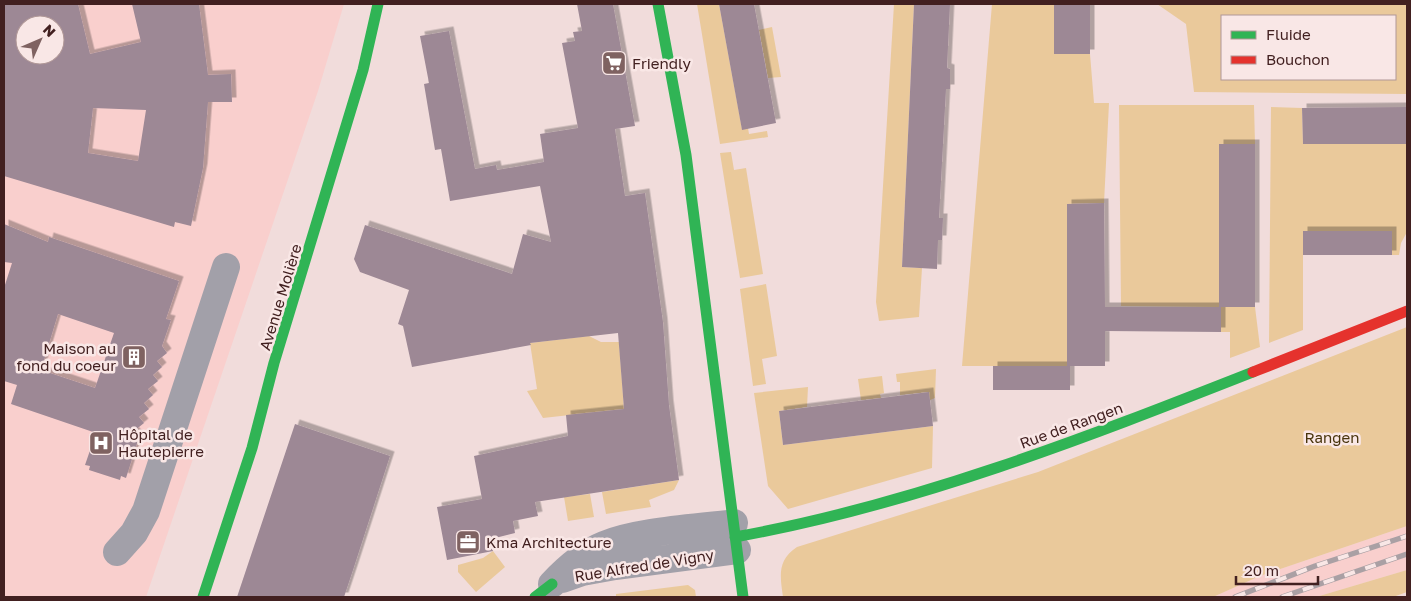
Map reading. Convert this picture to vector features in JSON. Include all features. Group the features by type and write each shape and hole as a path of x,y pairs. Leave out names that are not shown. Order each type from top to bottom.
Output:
{"street":[{"name":"Avenue Molière","path":"203,597 252,448 274,364 363,70 378,4"},
{"path":"658,4 686,155 743,597"},
{"path":"117,552 134,533 146,512 226,267"},
{"name":"Rue de Rangen","path":"735,536 789,528 946,484 1009,464 1120,423 1407,311"},
{"name":"Rue Alfred de Vigny","path":"543,590 569,567 604,545 623,538 735,536"}],"shaded area":[{"name":"Hôpital de Hautepierre","path":"4,4 344,4 318,91 146,597 4,597"},
{"path":"1407,526 1407,570 1316,597 1213,597 1260,576"}],"green space":[{"path":"697,4 719,4 742,129 748,128 749,134 767,131 768,137 720,144"},
{"path":"894,4 914,4 902,267 922,268 919,317 879,321 876,302"},
{"path":"992,4 1054,4 1054,53 1090,54 1094,103 1109,103 1104,203 1067,204 1067,366 962,366"},
{"path":"1157,4 1407,4 1407,94 1194,92 1186,24"},
{"path":"772,27 781,77 768,78 759,30"},
{"path":"1119,105 1254,105 1255,144 1219,144 1219,307 1121,306"},
{"path":"1271,107 1302,108 1303,144 1407,144 1407,232 1401,243 1399,255 1392,255 1392,231 1303,231 1303,330 1269,343"},
{"path":"731,152 734,170 746,168 763,274 740,278 720,153"},
{"path":"766,284 777,356 762,359 766,384 753,386 740,289"},
{"path":"1221,307 1255,307 1260,347 1230,358 1230,332 1221,332"},
{"name":"Rangen","path":"1407,327 1407,526 1260,576 1213,597 783,597 781,569 786,557 797,547 1038,472"},
{"path":"589,336 601,342 619,342 624,409 543,418 527,391 537,389 530,343"},
{"path":"936,369 935,398 930,400 928,392 900,395 900,382 897,382 896,374"},
{"path":"882,376 884,393 880,394 881,398 861,400 858,379"},
{"path":"808,387 807,407 779,411 783,445 933,426 932,468 788,509 768,486 754,393"},
{"path":"679,480 674,490 649,500 651,507 606,514 602,492"},
{"path":"590,494 594,517 568,521 564,497"},
{"path":"493,551 505,567 476,592 458,572 458,565 483,558"},
{"path":"1407,570 1407,592 1393,597 1316,597"},
{"path":"688,585 695,590 696,597 616,597 616,594"}],"building":[{"path":"4,4 78,4 90,54 141,42 132,4 199,4 208,75 231,74 232,102 208,102 203,168 191,226 175,222 174,227 4,176","holes":["93,108 146,110 138,161 88,153"]},
{"path":"577,4 613,4 635,126 615,129 625,196 645,193 663,322 669,405 679,480 535,502 538,516 513,521 515,533 491,539 493,551 447,560 437,507 482,499 474,456 568,436 566,415 624,409 618,333 530,343 531,345 412,367 403,326 398,324 409,290 360,272 354,259 365,225 512,274 523,234 551,242 540,186 450,201 441,149 435,150 424,84 429,83 420,36 449,31 475,169 496,165 497,170 544,162 540,134 578,128 562,43 575,41 573,32 582,31"},
{"path":"719,4 754,4 776,123 742,130"},
{"path":"914,4 950,4 947,68 950,69 950,89 946,89 939,218 943,218 942,240 938,240 937,269 902,267"},
{"path":"1054,4 1090,4 1090,54 1054,54"},
{"path":"1407,107 1407,144 1303,144 1302,108"},
{"path":"1219,144 1255,144 1255,307 1221,307 1221,332 1105,331 1105,366 1070,366 1070,390 993,390 993,366 1067,366 1067,204 1104,203 1105,307 1219,307"},
{"name":"Maison au fond du coeur","path":"4,224 48,242 49,237 179,281 166,319 171,320 162,346 167,353 157,361 162,367 153,375 158,381 148,389 153,395 144,403 149,409 139,417 144,423 134,431 139,437 126,478 121,476 120,480 89,470 90,466 85,465 96,433 11,404 17,385 4,381 4,288 12,263 4,262","holes":["58,314 114,333 95,388 41,370"]},
{"path":"1303,231 1392,231 1392,255 1303,255"},
{"path":"929,392 933,426 783,445 779,411"},
{"path":"295,424 390,456 344,597 237,597"}],"railway":[{"path":"1235,597 1315,566 1407,536"},
{"path":"1282,597 1407,554"}],"traffic: fast":[{"path":"203,597 252,448 274,363 363,70 378,4"},
{"path":"658,4 686,155 743,597"},
{"path":"735,537 868,507 933,488 1062,445 1253,372"},
{"path":"535,597 552,584"}],"traffic: jam":[{"path":"1253,372 1407,311"}],"place":[{"name":"Friendly","path":"614,63"},
{"name":"Maison au fond du coeur","path":"134,357"},
{"name":"Hôpital de Hautepierre","path":"101,443"},
{"name":"Kma Architecture","path":"468,542"}]}
